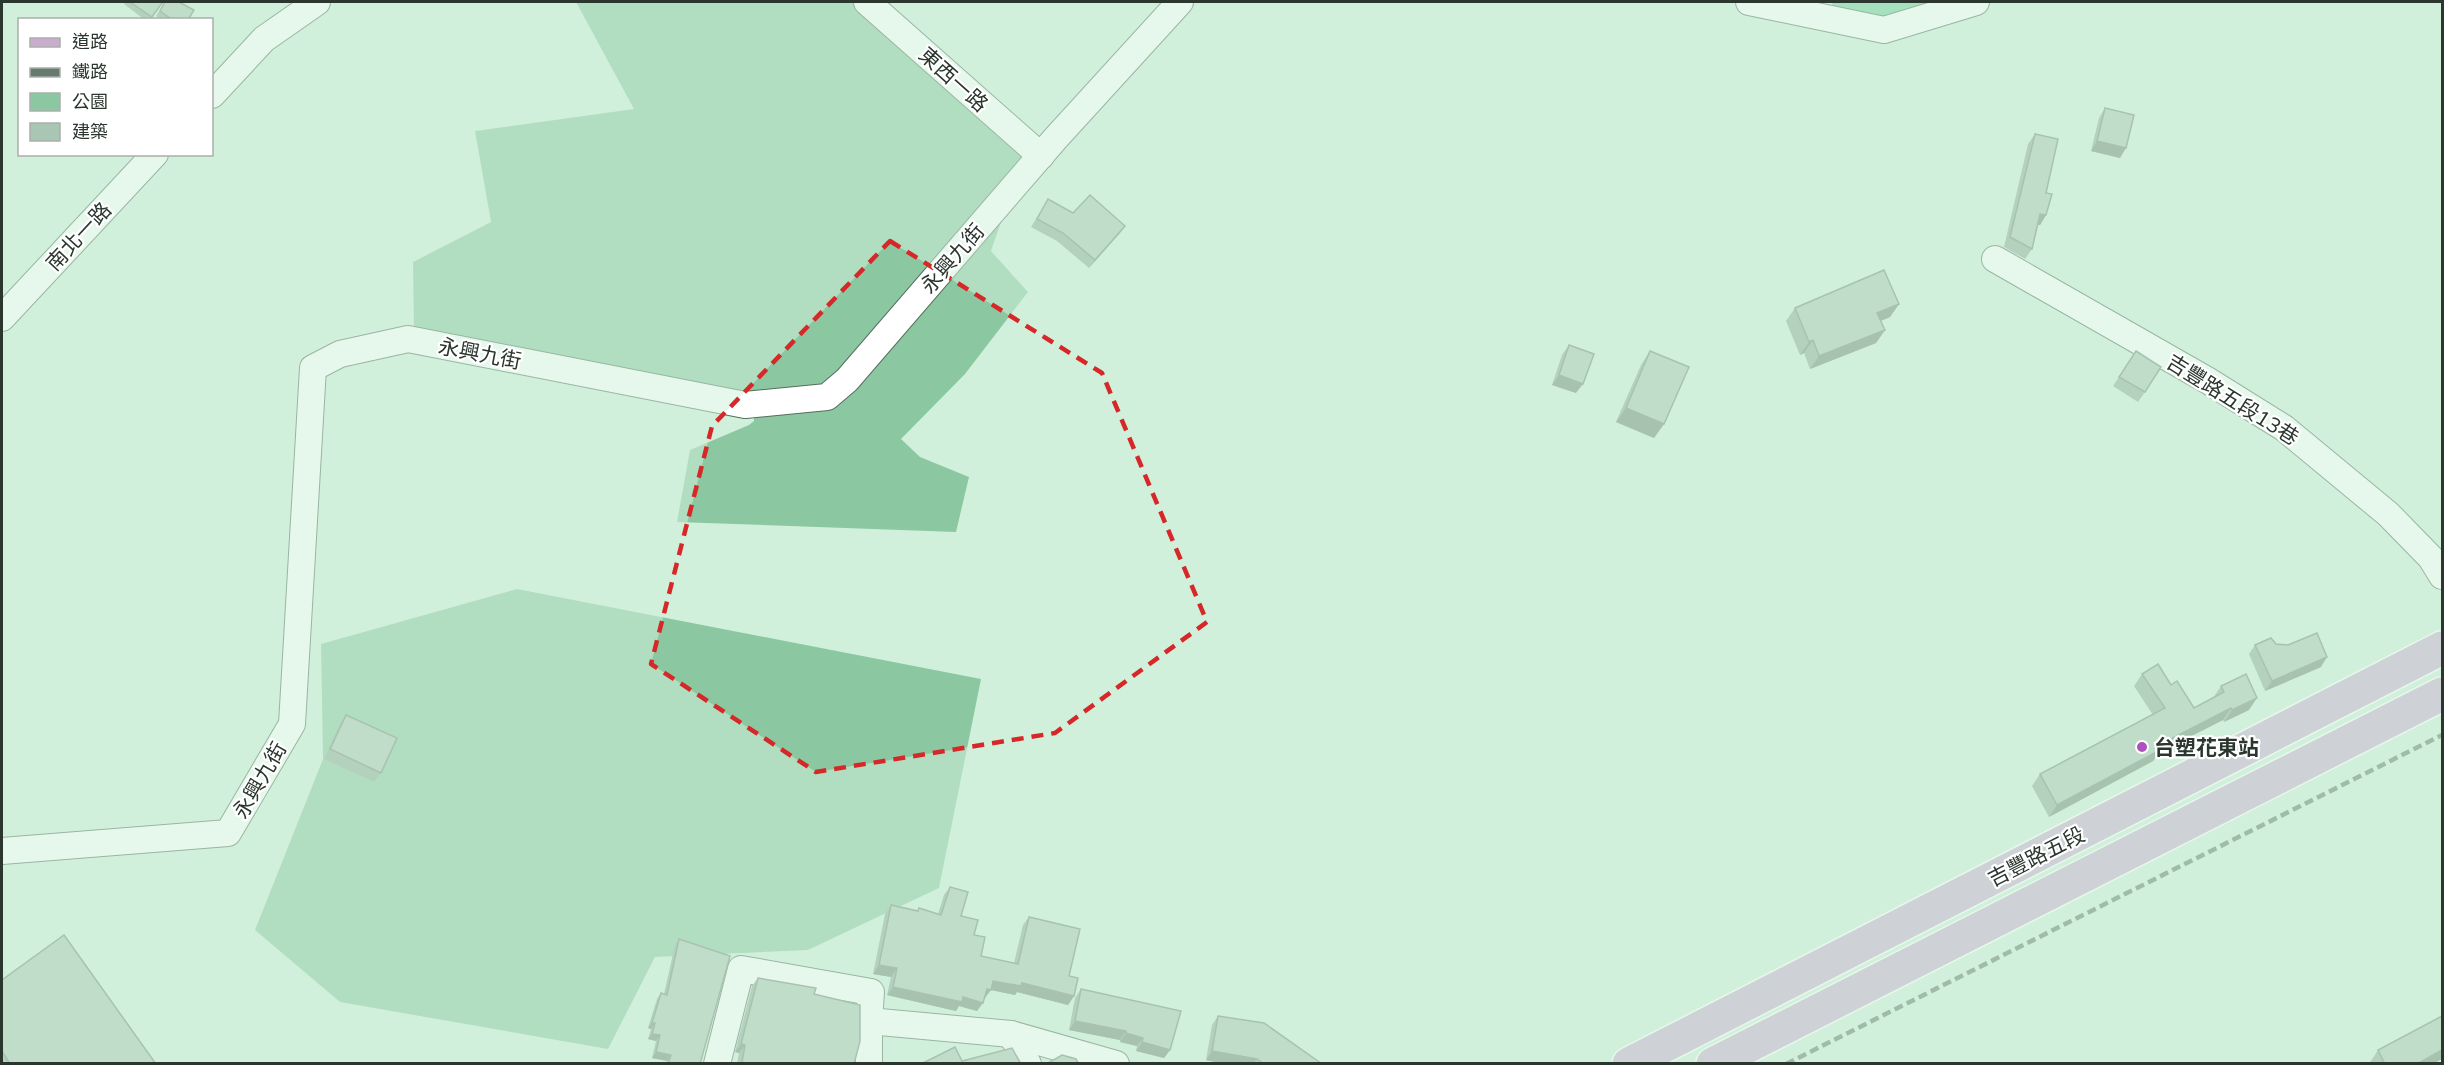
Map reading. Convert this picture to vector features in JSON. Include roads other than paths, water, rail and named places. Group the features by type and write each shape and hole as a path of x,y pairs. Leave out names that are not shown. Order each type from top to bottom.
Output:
{"main road":[{"name":"吉豐路五段","path":"1629,1064 2442,648"},
{"name":"吉豐路五段","path":"1713,1064 2442,694"}],"street":[{"path":"213,94 264,39 317,2"},
{"name":"東西一路","path":"867,2 1041,156"},
{"name":"永興九街","path":"2,851 228,833 292,724 313,368 340,354 408,339 745,405 827,397 847,380 1041,156 1180,2"},
{"path":"1749,2 1884,30 1976,2"},
{"name":"南北一路","path":"2,318 154,156"},
{"name":"吉豐路五段13巷","path":"1995,259 2207,380 2284,428 2388,514 2431,558 2442,576"},
{"path":"717,1064 741,969 871,992 869,1064"},
{"path":"869,1021 1011,1034 1116,1064"},
{"path":"1011,1034 1028,1064"}],"waterway":[{"path":"1844,2 1899,11 1931,2"}],"railway":[{"path":"1786,1064 2442,735"}],"place":[{"name":"台塑花東站","path":"2142,747"}]}
